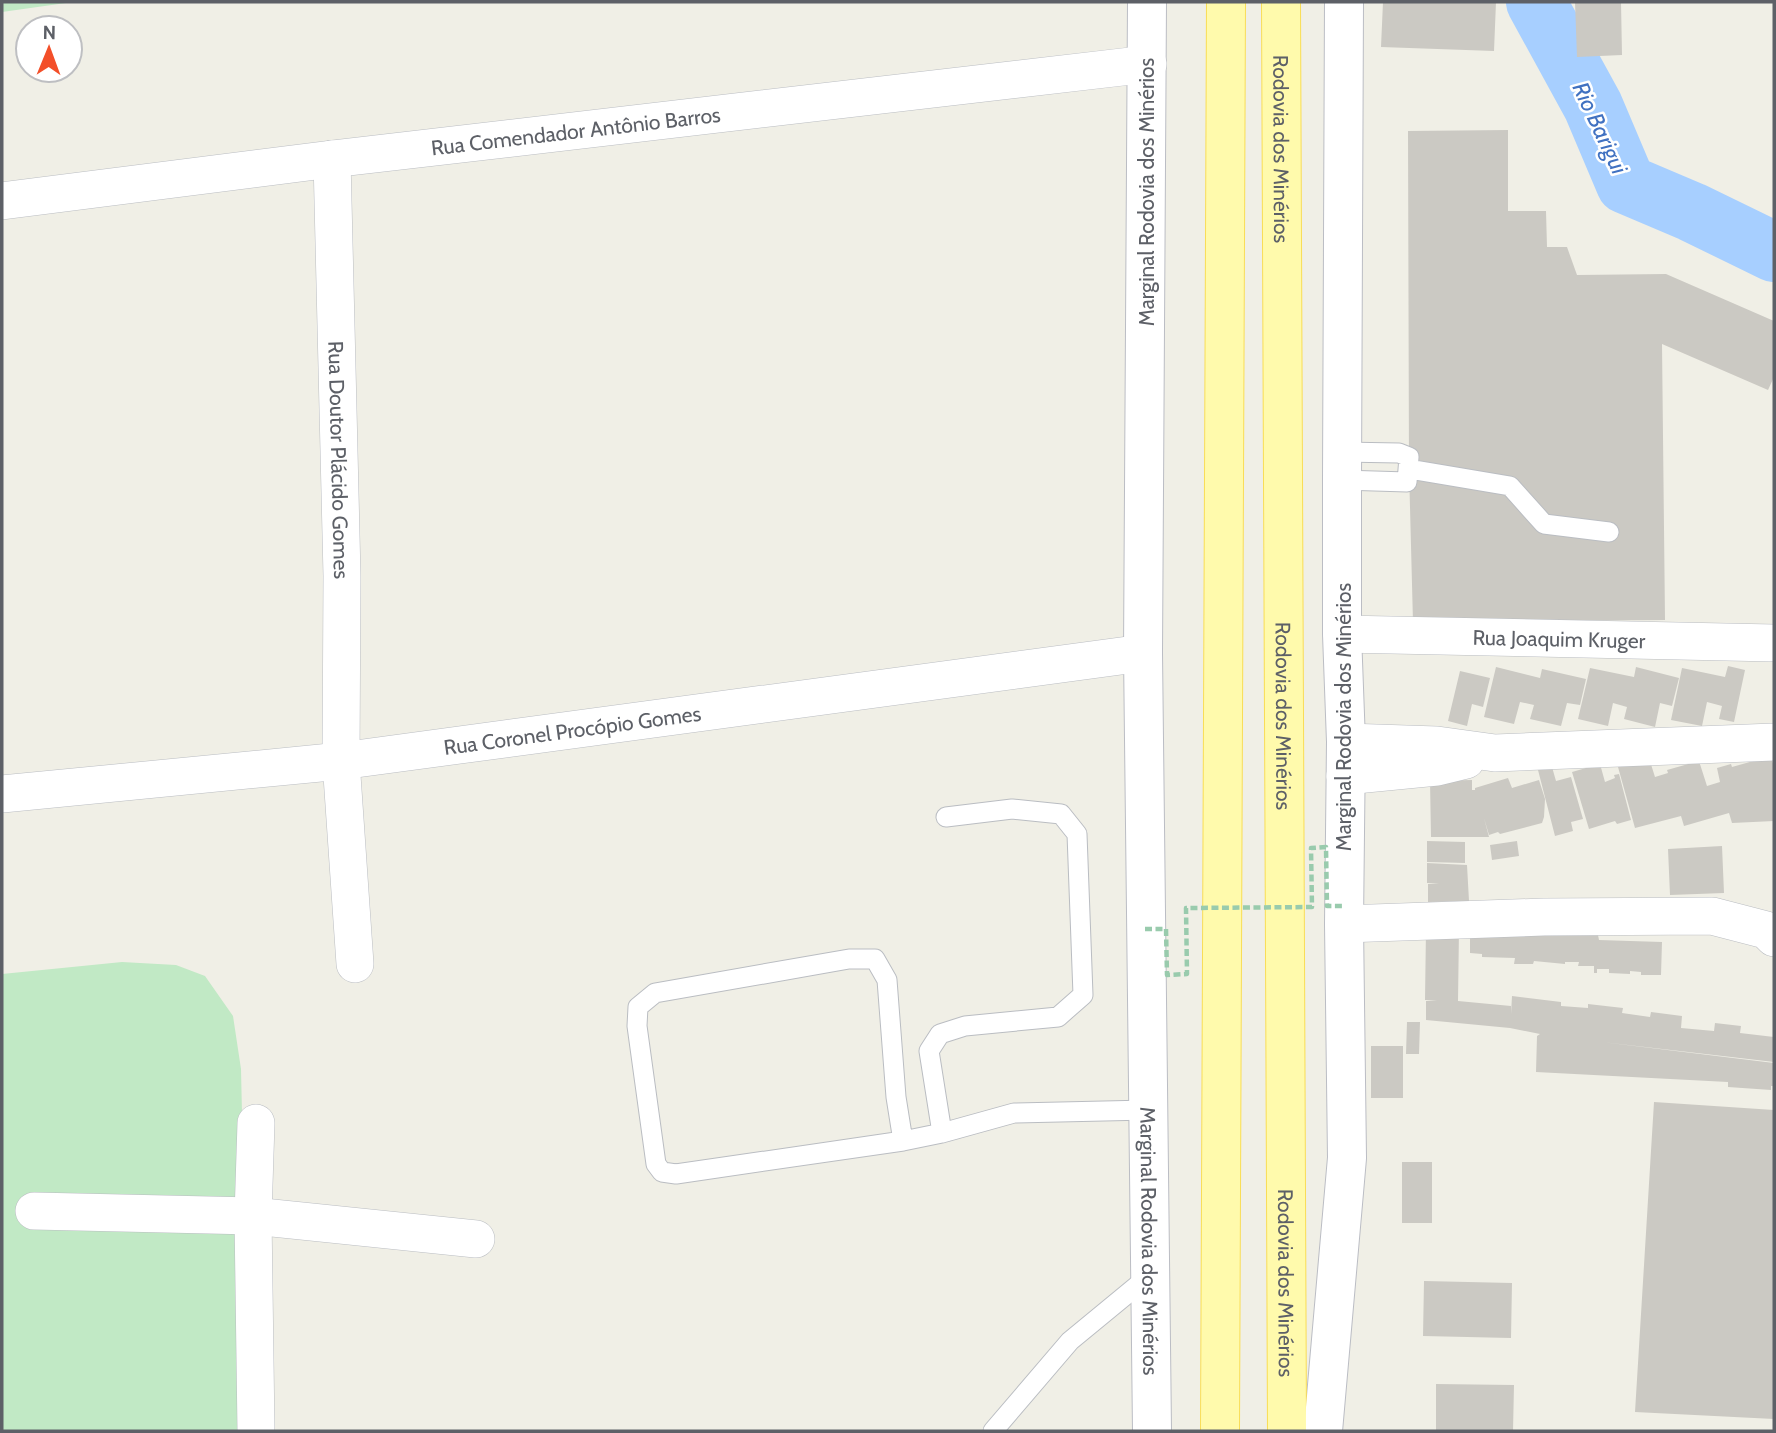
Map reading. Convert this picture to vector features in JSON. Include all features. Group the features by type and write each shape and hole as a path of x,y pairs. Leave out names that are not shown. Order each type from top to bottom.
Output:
{"main road":[{"name":"Marginal Rodovia dos Minérios","path":"1147,2 1143,653 1152,1431"},
{"path":"1220,1431 1226,2"},
{"name":"Rodovia dos Minérios","path":"1281,2 1287,1431"},
{"name":"Marginal Rodovia dos Minérios","path":"1323,1431 1347,1158 1344,915 1346,759 1342,634 1344,2"}],"street":[{"name":"Rua Comendador Antônio Barros","path":"2,201 332,159 1147,64"},
{"name":"Rua Doutor Plácido Gomes","path":"332,159 342,576 341,761 355,964"},
{"name":"Rua Joaquim Kruger","path":"1342,634 1774,643"},
{"name":"Rua Coronel Procópio Gomes","path":"2,794 341,761 1143,653"},
{"path":"1346,759 1437,767 1495,753 1774,741"},
{"path":"1344,915 1712,916 1766,930 1774,938"},
{"path":"256,1124 253,1216 256,1431"},
{"path":"34,1210 253,1216 476,1239"}],"lane":[{"path":"1399,453 1409,457 1407,482 1342,466 1399,453"},
{"path":"1409,469 1510,486 1544,524 1609,532"},
{"path":"942,1133 929,1051 940,1034 965,1026 1058,1017 1083,995 1077,834 1061,814 1012,809 946,817"},
{"path":"903,1141 896,1097 887,980 875,959 849,958 655,993 638,1007 637,1026 656,1164 662,1172 676,1174 903,1141 1014,1113 1148,1110"},
{"path":"993,1431 1070,1340 1149,1276"}],"path":[{"path":"1145,929 1166,929 1167,975 1187,974 1186,908 1312,906 1311,848 1326,847 1327,906 1344,915"}],"green space":[{"path":"2,2 73,2 2,12"},
{"path":"122,962 176,965 205,976 233,1016 241,1069 249,1431 2,1431 2,974"}],"building":[{"path":"1383,2 1496,2 1494,51 1381,47"},
{"path":"1575,2 1621,2 1622,55 1577,57"},
{"path":"1508,130 1508,211 1546,211 1547,247 1567,247 1577,275 1666,274 1774,321 1774,377 1768,390 1662,344 1665,620 1413,622 1409,469 1408,131"},
{"path":"1728,666 1745,670 1734,722 1719,719 1722,706 1707,702 1702,726 1671,720 1682,668 1725,677"},
{"path":"1496,667 1540,678 1542,669 1586,679 1580,705 1567,703 1561,726 1530,719 1534,705 1520,702 1514,724 1484,717"},
{"path":"1636,667 1679,678 1672,706 1660,703 1655,727 1624,719 1627,707 1613,703 1608,726 1578,719 1590,668 1634,677"},
{"path":"1460,671 1490,678 1483,707 1472,704 1467,726 1448,721"},
{"path":"1771,756 1774,767 1774,821 1732,823 1729,813 1684,826 1681,816 1635,828 1618,767 1649,758 1655,777 1668,773 1667,770 1699,761 1707,786 1720,782 1717,768 1731,764 1732,767"},
{"path":"1600,764 1605,782 1619,774 1631,820 1617,824 1615,821 1589,829 1572,772"},
{"path":"1552,767 1556,781 1571,777 1583,819 1571,822 1573,831 1555,836 1538,770"},
{"path":"1508,778 1512,788 1539,780 1545,799 1542,823 1489,835 1484,818 1489,837 1431,837 1430,781 1472,780 1472,790 1475,790"},
{"path":"1427,841 1465,842 1465,863 1427,862"},
{"path":"1517,841 1519,856 1492,860 1490,845"},
{"path":"1722,846 1724,893 1670,895 1668,849"},
{"path":"1427,863 1467,865 1469,901 1428,902 1428,884 1439,883 1427,883"},
{"path":"1426,929 1459,929 1458,1001 1511,1006 1511,1014 1512,996 1561,1002 1561,1006 1588,1008 1588,1004 1623,1008 1622,1013 1650,1017 1651,1012 1682,1016 1681,1028 1714,1031 1715,1023 1741,1026 1740,1033 1774,1037 1774,1062 1602,1042 1774,1063 1774,1086 1771,1086 1771,1090 1728,1087 1728,1082 1536,1072 1537,1036 1540,1034 1510,1028 1426,1020 1426,1001 1437,1000 1425,1000"},
{"path":"1465,931 1598,935 1599,940 1662,942 1661,975 1641,975 1641,972 1630,971 1630,974 1609,973 1609,969 1597,969 1597,973 1594,973 1594,966 1578,966 1579,962 1565,964 1534,961 1533,964 1514,964 1515,958 1482,957 1482,954 1470,953 1470,938 1465,938"},
{"path":"1407,1022 1420,1022 1419,1054 1406,1054"},
{"path":"1371,1046 1403,1046 1403,1098 1371,1098"},
{"path":"1654,1102 1774,1110 1774,1419 1635,1412"},
{"path":"1402,1162 1432,1162 1432,1223 1402,1223"},
{"path":"1424,1281 1512,1283 1511,1338 1423,1336"},
{"path":"1436,1384 1514,1385 1513,1431 1436,1431"}],"waterway":[{"name":"Rio Barigui","path":"1536,2 1593,106 1626,184 1692,212 1774,252"}]}
